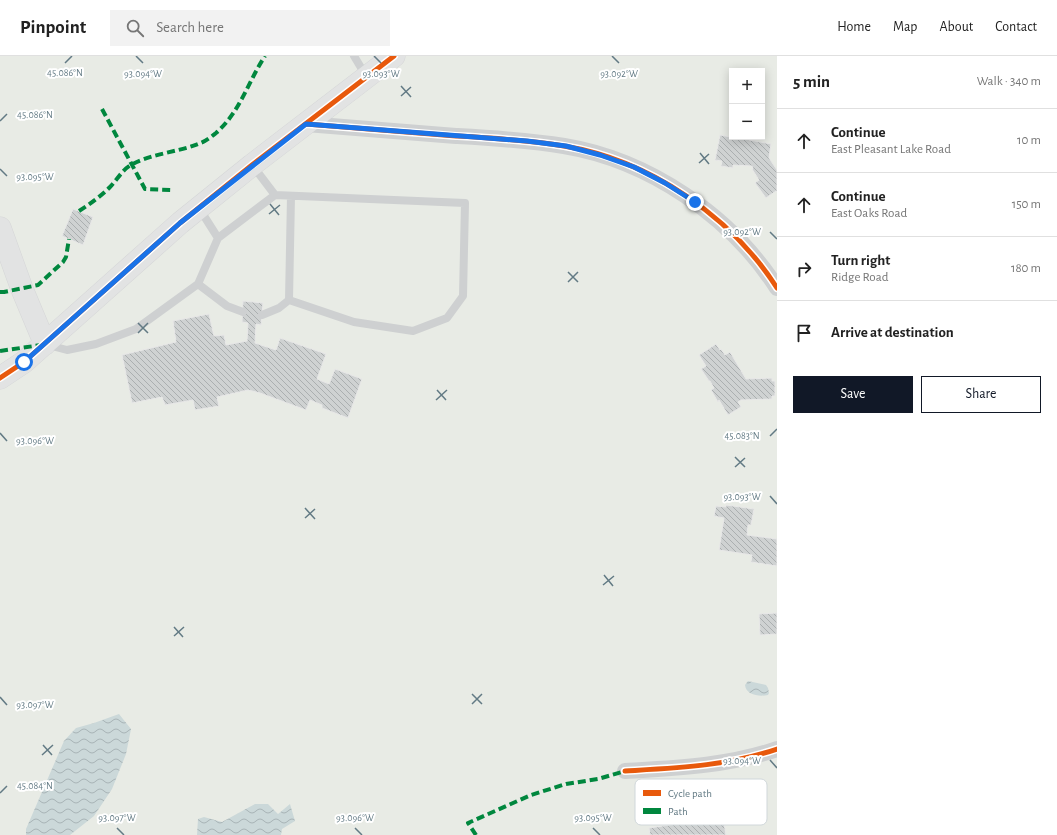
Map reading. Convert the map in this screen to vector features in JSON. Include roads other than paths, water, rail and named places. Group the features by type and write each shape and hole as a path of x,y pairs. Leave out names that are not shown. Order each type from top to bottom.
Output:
{"street":[{"path":"0,378 24,362 45,344 174,228 252,165 394,56"},
{"path":"306,124 527,141 566,146 600,155 640,170 665,183 695,202 728,229 772,272 777,288"},
{"path":"0,228 22,289 45,344"},
{"path":"625,771 700,766 732,761 777,749"}],"lane":[{"path":"354,56 366,77"},
{"path":"252,165 275,195"},
{"path":"45,344 67,350 96,344 136,329 198,284 218,238 275,195 465,203 463,296 447,318 412,331 354,322 289,300"},
{"path":"289,300 291,196"},
{"path":"199,208 218,238"},
{"path":"198,284 227,306 243,312"},
{"path":"262,315 279,308 289,300"}],"water":[{"path":"748,681 766,685 769,693 768,695 761,696 750,693 745,685"},
{"path":"119,714 131,729 126,754 112,789 94,816 70,835 26,835 26,829 64,741 76,728"},
{"path":"255,804 268,804 278,814 290,804 295,821 282,829 281,835 197,835 198,819 204,817 222,822"}]}
